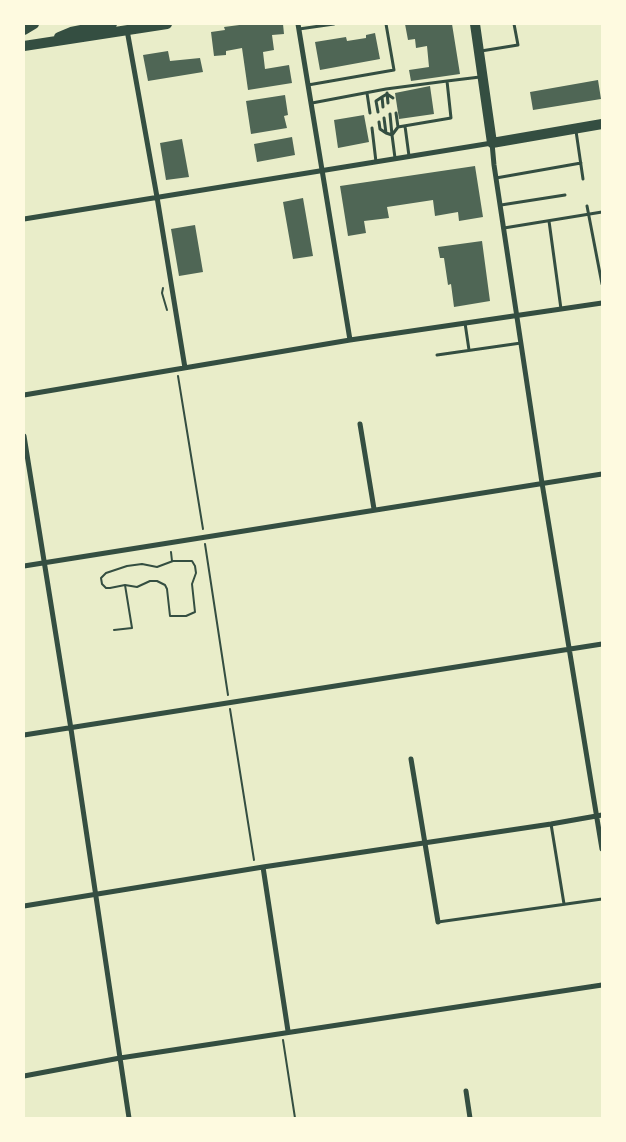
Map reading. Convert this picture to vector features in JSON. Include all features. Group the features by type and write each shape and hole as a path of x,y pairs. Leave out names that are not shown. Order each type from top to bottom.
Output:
{"main road":[{"path":"24,30 34,24"},
{"path":"44,43 71,32 112,24"},
{"path":"24,46 167,24"},
{"path":"475,24 492,143 602,124"}],"street":[{"path":"298,27 350,340"},
{"path":"127,30 158,197 185,368"},
{"path":"24,219 492,143 542,483 599,815 602,845"},
{"path":"24,395 350,340 602,303"},
{"path":"360,424 374,509"},
{"path":"24,436 72,729 129,1118"},
{"path":"24,566 602,474"},
{"path":"24,736 602,644"},
{"path":"411,759 438,922"},
{"path":"24,906 599,815"},
{"path":"263,867 288,1031"},
{"path":"24,1076 120,1058 288,1031 602,985"},
{"path":"466,1091 470,1118"}],"lane":[{"path":"298,27 334,24"},
{"path":"308,85 394,70 386,24"},
{"path":"479,51 518,45 514,24"},
{"path":"312,103 482,76"},
{"path":"392,135 398,127 452,118 447,81"},
{"path":"378,112 376,101 387,92"},
{"path":"387,92 394,98"},
{"path":"387,92 388,102"},
{"path":"367,93 370,113"},
{"path":"382,98 383,107"},
{"path":"396,113 398,127"},
{"path":"390,114 396,159"},
{"path":"384,118 386,133"},
{"path":"379,122 380,129"},
{"path":"405,126 409,157"},
{"path":"575,128 583,179"},
{"path":"376,162 372,129 380,129 392,135"},
{"path":"496,178 580,163"},
{"path":"500,205 565,195"},
{"path":"588,206 602,284"},
{"path":"504,228 602,212"},
{"path":"549,220 561,309"},
{"path":"465,323 469,350"},
{"path":"437,355 521,343"},
{"path":"551,824 564,904"},
{"path":"438,922 602,899"}],"path":[{"path":"178,380 202,525"},
{"path":"206,547 227,690"},
{"path":"171,552 172,561"},
{"path":"172,561 192,561 196,573 192,584 196,609 192,614 170,616 165,585 157,581 150,581 136,587 125,585 106,588 102,584 101,578 106,573 127,566 142,564 157,567 172,561"},
{"path":"114,630 132,628 125,585"},
{"path":"231,714 254,855"},
{"path":"283,1043 294,1118"}],"building":[{"path":"247,24 283,24 284,34 272,35 274,50 263,52 265,69 289,65 292,83 248,90 242,48 226,51 226,55 214,56 211,32 225,30 224,27"},
{"path":"405,24 452,24 460,74 411,81 409,70 429,67 427,46 416,48 415,39 408,40"},
{"path":"375,33 380,59 320,70 315,42 346,37 347,41 366,38 366,35"},
{"path":"168,51 170,61 200,58 203,72 148,81 143,55"},
{"path":"598,80 601,99 533,110 530,92"},
{"path":"430,86 434,114 399,119 395,93"},
{"path":"285,95 288,115 284,116 287,128 251,134 246,101"},
{"path":"364,115 369,142 338,148 334,120"},
{"path":"292,137 295,155 257,162 254,144"},
{"path":"182,139 189,177 166,180 160,143"},
{"path":"475,166 483,217 459,221 458,212 435,216 433,200 387,207 389,218 364,221 366,233 348,236 340,186"},
{"path":"303,198 313,256 293,259 283,202"},
{"path":"195,225 203,272 179,276 171,229"},
{"path":"482,241 490,301 454,307 451,284 448,285 444,258 440,258 438,247"}]}
